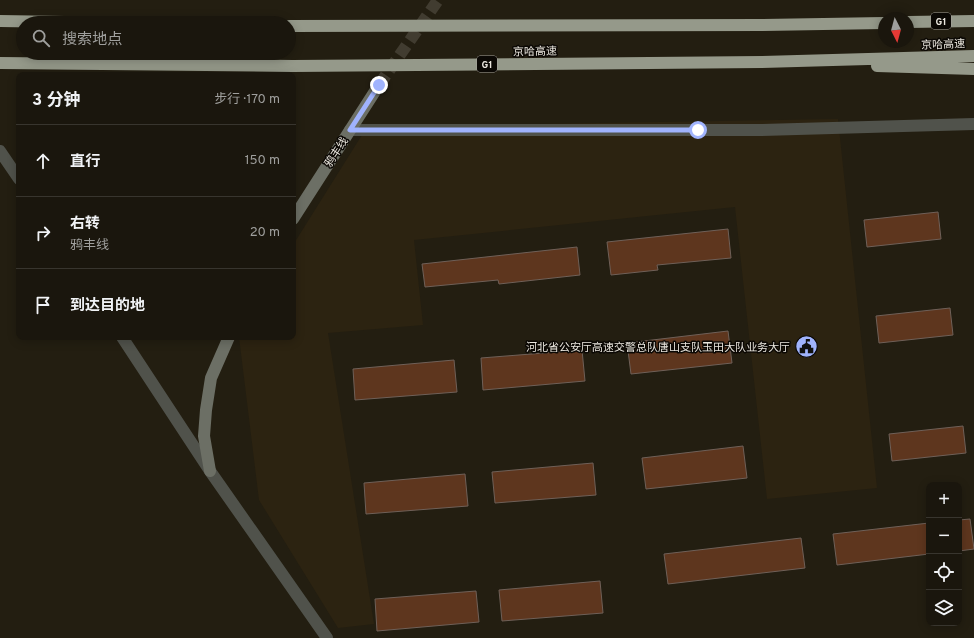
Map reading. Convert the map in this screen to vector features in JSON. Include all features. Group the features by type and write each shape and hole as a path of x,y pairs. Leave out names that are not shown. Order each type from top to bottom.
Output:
{"highway":[{"path":"0,21 16,21"},
{"name":"京哈高速","path":"914,22 974,21"},
{"path":"296,26 747,25 878,23"},
{"name":"京哈高速","path":"0,63 301,66 762,62 974,56"},
{"path":"762,62 974,70"}],"main road":[{"name":"鸦丰线","path":"296,214 379,85"},
{"path":"210,471 204,436 206,410 211,378 228,340"}],"street":[{"path":"350,130 761,130 974,124"},
{"path":"0,151 16,175"},
{"path":"124,340 210,471 327,638"}],"shaded area":[{"path":"838,119 877,488 767,499 735,207 414,240 423,325 328,333 374,624 338,628 259,500 239,340 296,340 296,240 367,127"}],"building":[{"path":"938,212 941,239 867,247 864,220"},
{"path":"728,229 731,258 657,265 658,270 611,275 607,242"},
{"path":"577,247 580,275 499,284 498,280 425,287 422,264"},
{"path":"950,308 953,335 879,343 876,316"},
{"path":"728,331 732,363 631,374 627,343"},
{"path":"582,350 585,381 483,390 481,358"},
{"path":"454,360 457,392 355,400 353,369"},
{"path":"963,426 966,453 892,461 889,434"},
{"path":"743,446 747,478 646,489 642,458"},
{"path":"593,463 596,495 495,503 492,472"},
{"path":"465,474 468,506 366,514 364,483"},
{"path":"970,519 974,549 962,551 962,520"},
{"path":"926,523 926,554 837,565 833,534"},
{"path":"801,538 805,568 668,584 664,554"},
{"path":"600,581 603,613 502,621 499,590"},
{"path":"476,591 479,622 377,631 375,599"}],"tunnel":[{"path":"379,85 438,0"}],"place":[{"name":"河北省公安厅高速交警总队唐山支队玉田大队业务大厅","path":"806,347"}],"route":[{"path":"379,85 350,130 698,130"}]}
